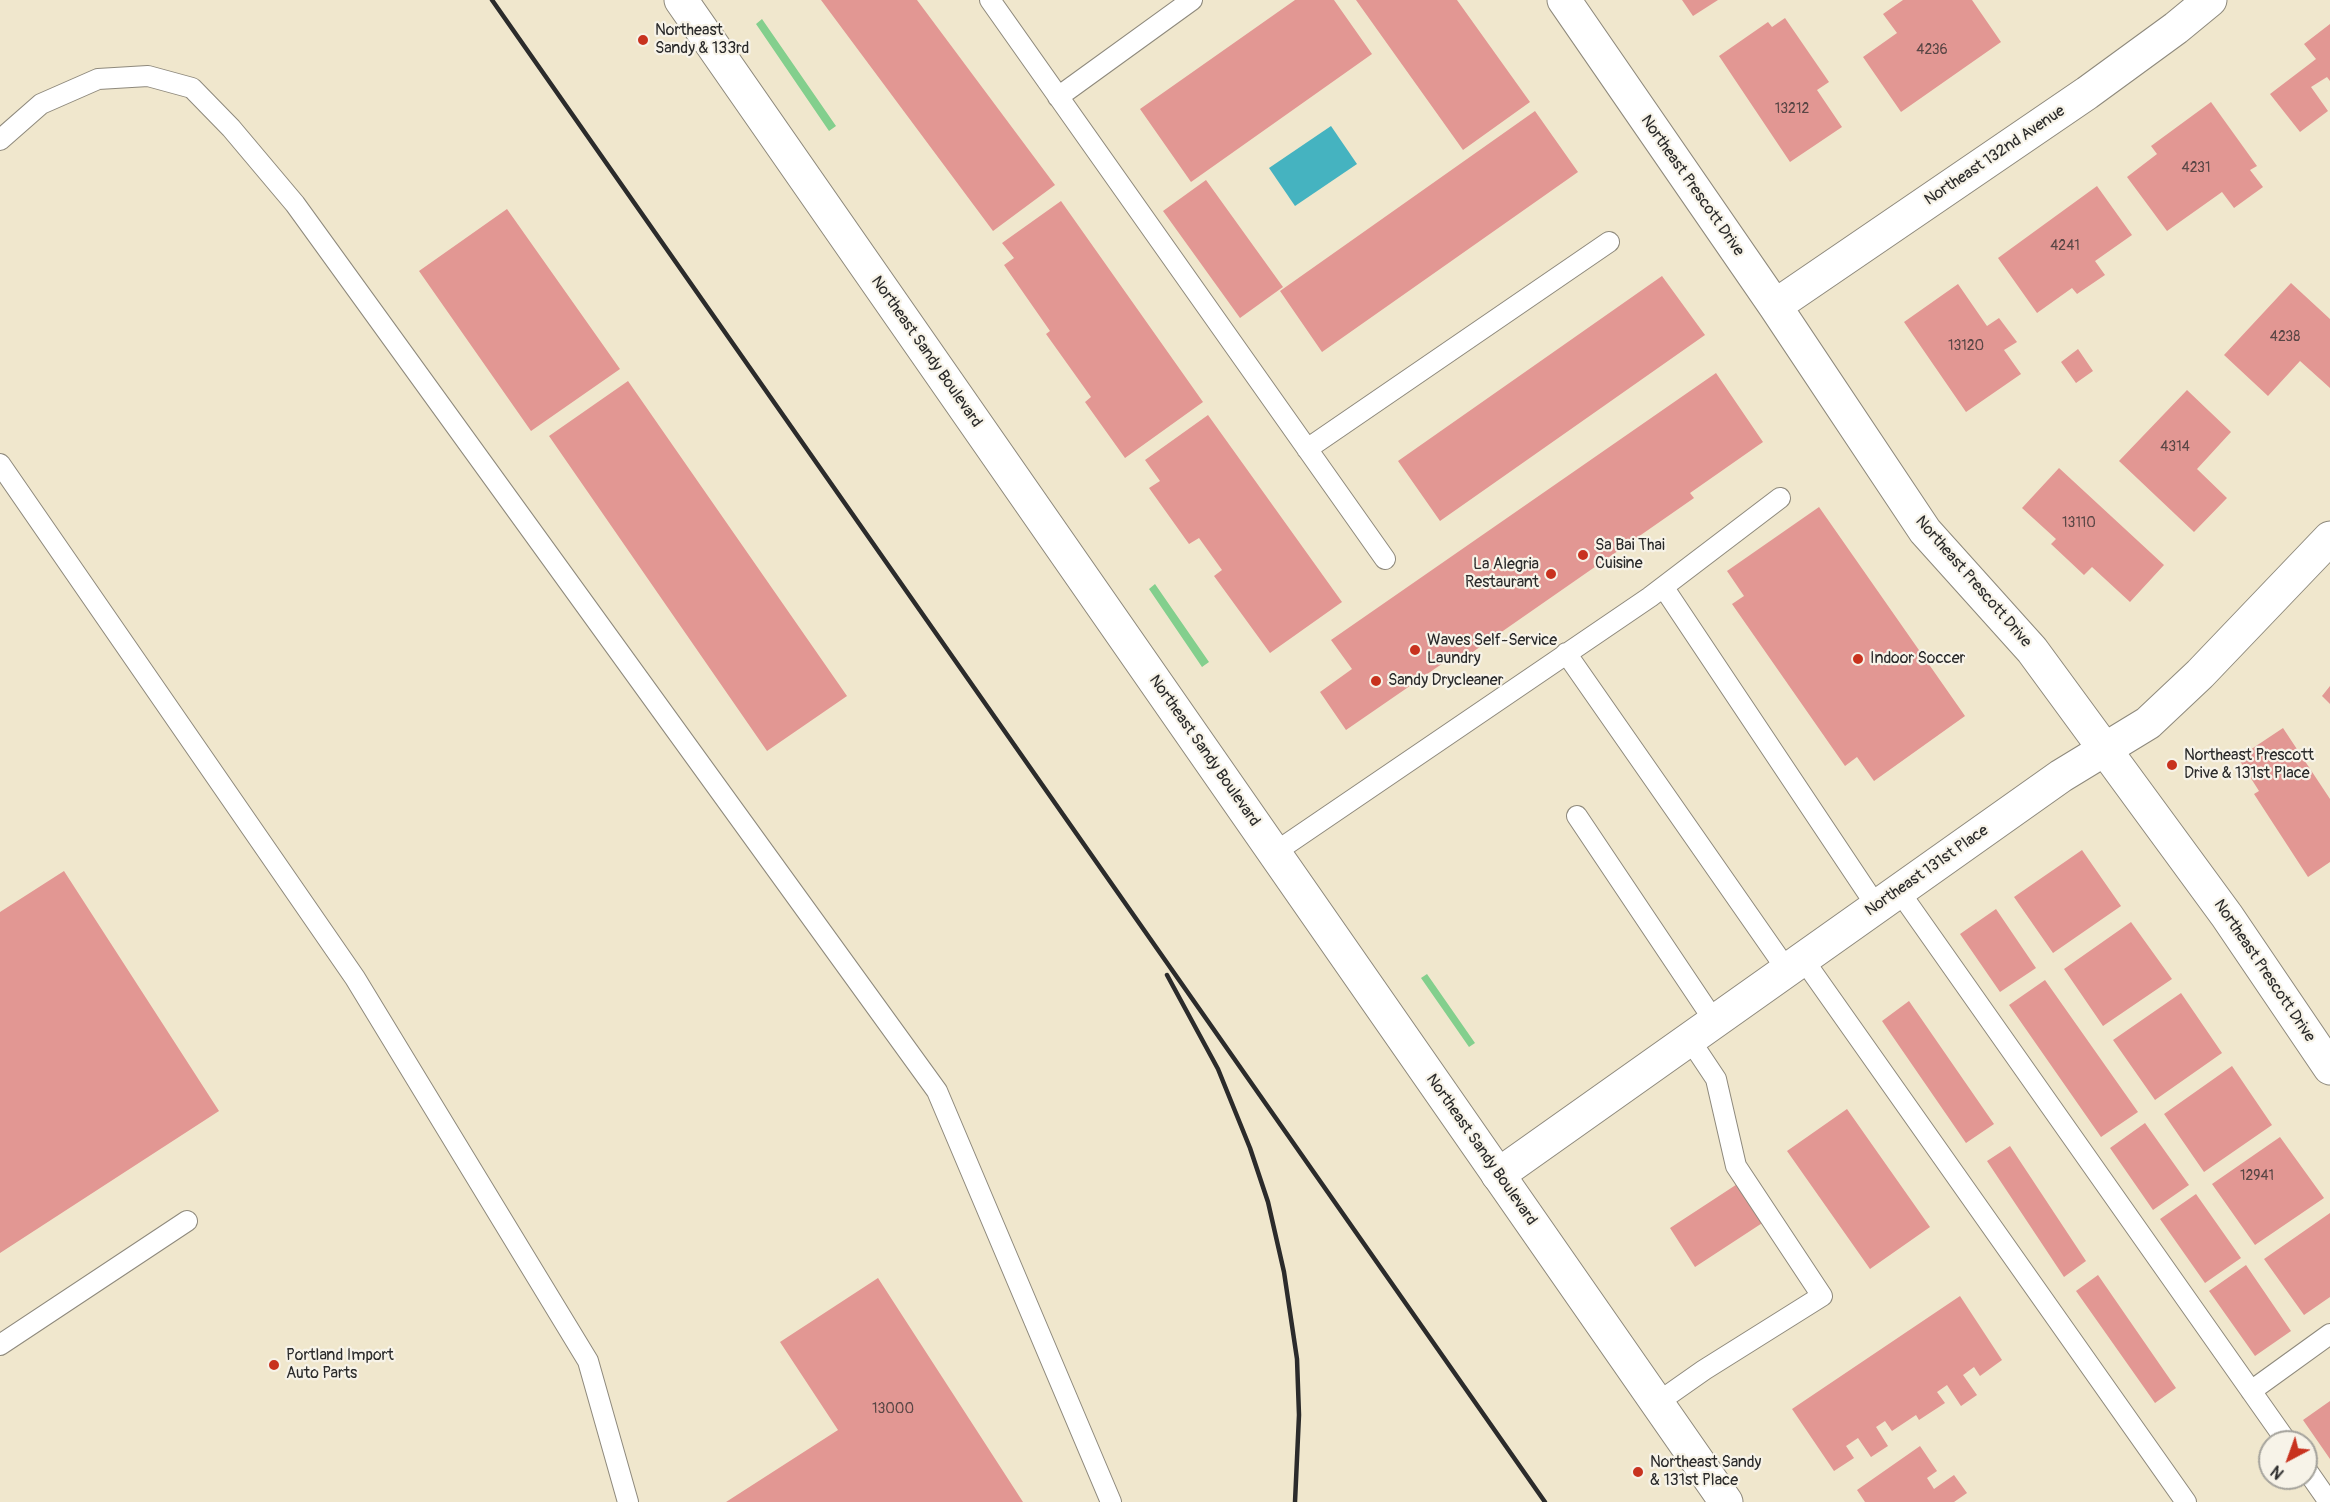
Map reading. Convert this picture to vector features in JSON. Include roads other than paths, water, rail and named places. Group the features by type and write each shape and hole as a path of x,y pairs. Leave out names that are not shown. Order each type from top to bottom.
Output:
{"street":[{"name":"Northeast Sandy Boulevard","path":"681,0 1726,1502"},
{"name":"Northeast Prescott Drive","path":"1564,0 1775,306 1925,531 2032,650 2227,916 2330,1068"},
{"name":"Northeast 132nd Avenue","path":"1775,306 2087,93 2176,28 2210,0"},
{"name":"Northeast 131st Place","path":"1498,1175 2061,776 2148,723 2200,674 2330,538"}],"lane":[{"path":"990,0 1385,559"},
{"path":"1058,98 1192,0"},
{"path":"0,140 41,104 98,79 148,76 192,88 231,128 295,204 937,1091 1111,1502"},
{"path":"1307,449 1609,242"},
{"path":"0,464 355,978 588,1361 628,1502"},
{"path":"1275,853 1664,588 1780,498"},
{"path":"1664,588 1888,899 2279,1430"},
{"path":"1566,653 2186,1502"},
{"path":"1576,816 1702,1031 1716,1079 1736,1166 1821,1296 1657,1402"},
{"path":"0,1345 187,1221"},
{"path":"2251,1391 2330,1334"},
{"path":"2318,1486 2330,1502"}],"water":[{"path":"1331,126 1357,164 1295,206 1269,168"}],"railway":[{"path":"492,0 1545,1502"},
{"path":"1167,975 1218,1069 1250,1148 1268,1202 1284,1272 1297,1359 1299,1415 1295,1502"}],"place":[{"name":"Northeast Sandy & 133rd","path":"643,40"},
{"name":"Sa Bai Thai Cuisine","path":"1583,555"},
{"name":"La Alegria Restaurant","path":"1551,574"},
{"name":"Waves Self-Service Laundry","path":"1415,650"},
{"name":"Indoor Soccer","path":"1858,659"},
{"name":"Sandy Drycleaner","path":"1376,681"},
{"name":"Northeast Prescott Drive & 131st Place","path":"2172,765"},
{"name":"Portland Import Auto Parts","path":"274,1365"},
{"name":"Northeast Sandy & 131st Place","path":"1638,1472"}]}
